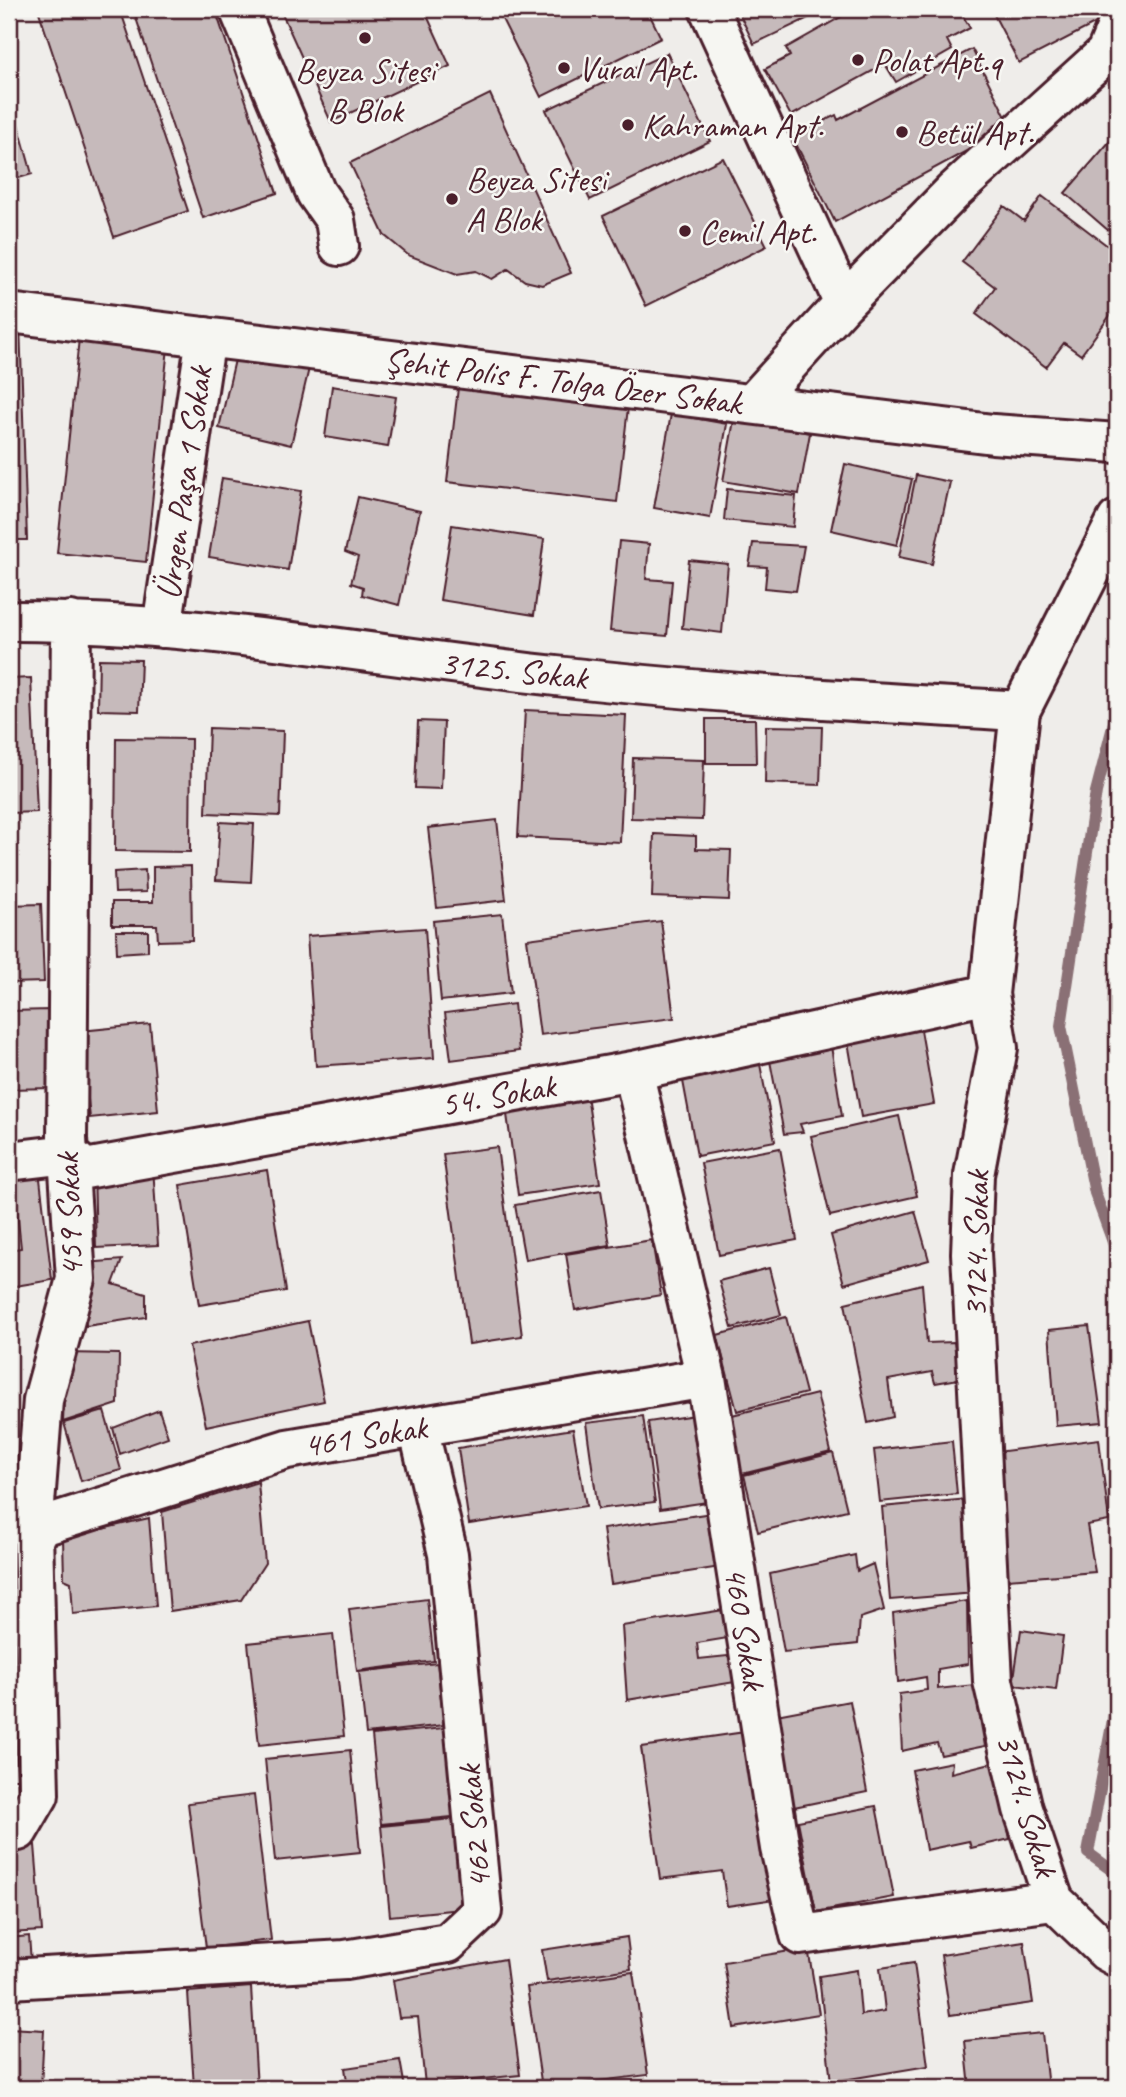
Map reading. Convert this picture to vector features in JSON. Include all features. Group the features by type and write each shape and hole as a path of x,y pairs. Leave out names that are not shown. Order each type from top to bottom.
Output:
{"street":[{"path":"239,9 316,193 335,220 339,246"},
{"path":"709,9 844,303"},
{"path":"752,404 844,303 954,191 1106,53 1117,26"},
{"name":"Şehit Polis F. Tolga Özer Sokak","path":"9,313 993,434 1117,443"},
{"name":"Ürgen Paşa 1 Sokak","path":"162,628 206,337"},
{"name":"3124. Sokak","path":"1117,520 1020,711 989,994 998,1048 974,1175 971,1253 993,1681 1023,1809 1054,1900 1106,1951 1117,1957"},
{"name":"3125. Sokak","path":"9,621 71,621 162,628 558,676 856,702 1020,711"},
{"name":"459 Sokak","path":"9,1833 18,1831 39,1795 33,1529 43,1399 76,1279 68,1154 71,621"},
{"name":"54. Sokak","path":"68,1154 85,1169 633,1071 989,994"},
{"name":"460 Sokak","path":"633,1071 706,1378 780,1848 800,1935 1054,1900"},
{"path":"9,1161 68,1154"},
{"name":"461 Sokak","path":"33,1529 287,1448 706,1378"},
{"name":"462 Sokak","path":"9,1979 345,1961 448,1942 482,1911 448,1553 418,1427"}],"building":[{"path":"38,9 120,9 188,211 114,237"},
{"path":"133,9 215,9 277,193 203,218"},
{"name":"Beyza Sitesi B Blok","path":"280,9 424,9 450,66 331,122"},
{"name":"Vural Apt.","path":"497,9 647,9 661,38 541,97"},
{"path":"737,9 827,9 754,44"},
{"name":"Polat Apt.q","path":"855,9 959,9 970,28 947,40 952,50 896,82 885,64 791,116 765,69 790,56 786,48"},
{"path":"991,9 1101,9 1106,18 1019,63"},
{"name":"Betül Apt.","path":"972,49 1011,127 835,222 792,136 836,115 838,120"},
{"name":"Kahraman Apt.","path":"667,53 710,141 590,200 546,110"},
{"path":"9,91 32,174 9,181"},
{"name":"Beyza Sitesi A Blok","path":"490,94 571,273 542,285 525,281 508,269 492,279 476,271 457,274 408,255 384,235 350,163"},
{"path":"1117,133 1117,238 1065,193"},
{"name":"Cemil Apt.","path":"723,158 767,246 646,306 603,216"},
{"path":"1042,196 1117,253 1117,306 1081,355 1064,343 1046,367 976,314 995,287 962,262 1004,206 1024,221"},
{"path":"9,322 20,322 27,540 9,540"},
{"path":"79,338 168,347 146,562 57,553"},
{"path":"238,347 310,364 291,445 219,428"},
{"path":"459,379 629,399 617,502 447,482"},
{"path":"332,386 396,397 388,447 325,437"},
{"path":"671,414 727,424 710,518 654,508"},
{"path":"734,420 810,433 799,494 723,481"},
{"path":"845,464 912,479 897,545 831,530"},
{"path":"916,475 950,482 932,564 899,557"},
{"path":"222,478 301,491 288,570 209,557"},
{"path":"727,489 796,496 793,527 724,520"},
{"path":"358,497 420,511 399,605 362,595 363,587 351,583 358,557 345,552"},
{"path":"452,525 544,539 534,615 440,600"},
{"path":"619,541 649,544 646,579 672,581 667,636 610,631"},
{"path":"753,543 804,546 796,591 765,588 767,567 749,566"},
{"path":"689,560 728,564 722,633 682,628"},
{"path":"99,659 141,660 139,711 98,710"},
{"path":"31,678 37,812 9,813 9,679"},
{"path":"525,710 626,715 620,842 518,837"},
{"path":"706,719 755,719 756,763 706,763"},
{"path":"418,721 444,722 441,789 415,788"},
{"path":"766,726 822,727 820,785 765,783"},
{"path":"209,728 283,731 280,816 206,813"},
{"path":"116,738 191,739 190,852 115,851"},
{"path":"633,758 704,760 702,820 631,818"},
{"path":"497,820 506,900 437,908 428,828"},
{"path":"220,822 254,824 251,882 216,880"},
{"path":"654,834 696,836 696,849 731,850 729,900 652,897"},
{"path":"191,866 192,940 158,941 157,925 112,925 112,902 153,902 153,867"},
{"path":"145,870 146,892 115,893 114,872"},
{"path":"41,904 44,982 9,983 9,905"},
{"path":"502,914 511,993 441,1001 433,921"},
{"path":"661,921 674,1018 540,1035 527,939"},
{"path":"425,928 434,1058 316,1066 307,936"},
{"path":"116,931 148,931 148,951 117,953"},
{"path":"514,1004 519,1051 451,1060 445,1013"},
{"path":"50,1010 52,1088 9,1089 9,1011"},
{"path":"150,1024 158,1111 90,1118 81,1031"},
{"path":"921,1030 934,1104 861,1117 848,1042"},
{"path":"831,1046 842,1116 800,1124 803,1132 784,1134 770,1061"},
{"path":"757,1049 775,1141 697,1156 680,1065"},
{"path":"587,1095 600,1183 518,1195 506,1107"},
{"path":"899,1116 917,1196 830,1216 811,1136"},
{"path":"497,1147 522,1336 469,1344 443,1154"},
{"path":"780,1148 797,1240 719,1255 701,1163"},
{"path":"38,1162 52,1280 9,1287 9,1250 21,1248 14,1184 9,1185 9,1167"},
{"path":"153,1166 158,1245 96,1248 94,1170"},
{"path":"267,1170 286,1291 199,1305 180,1185"},
{"path":"601,1190 610,1245 525,1260 515,1205"},
{"path":"915,1211 929,1260 844,1284 831,1235"},
{"path":"652,1240 661,1295 575,1310 566,1254"},
{"path":"122,1260 113,1284 146,1294 146,1317 86,1326 85,1263"},
{"path":"769,1268 781,1315 732,1328 719,1281"},
{"path":"922,1284 927,1343 954,1342 959,1379 935,1383 932,1372 888,1380 893,1417 868,1423 845,1303"},
{"path":"786,1317 806,1393 737,1411 717,1335"},
{"path":"308,1321 324,1401 206,1426 189,1346"},
{"path":"1089,1326 1102,1422 1056,1426 1049,1330"},
{"path":"66,1353 119,1354 118,1404 63,1422"},
{"path":"817,1394 831,1452 742,1474 728,1416"},
{"path":"159,1410 168,1437 120,1454 113,1428"},
{"path":"104,1411 121,1470 81,1481 64,1423"},
{"path":"702,1414 714,1501 660,1509 648,1422"},
{"path":"643,1416 655,1502 598,1509 586,1423"},
{"path":"573,1429 586,1506 469,1524 458,1448"},
{"path":"1099,1439 1109,1521 1087,1525 1095,1572 1008,1579 996,1452"},
{"path":"952,1441 957,1494 880,1502 874,1450"},
{"path":"833,1453 847,1510 758,1532 744,1475"},
{"path":"258,1482 265,1563 241,1600 170,1611 162,1512"},
{"path":"968,1499 975,1593 890,1600 882,1507"},
{"path":"719,1512 727,1566 611,1584 603,1529"},
{"path":"14,1516 30,1609 9,1613 9,1517"},
{"path":"149,1518 156,1606 73,1614 71,1582 64,1579 63,1538"},
{"path":"855,1555 857,1571 873,1564 884,1610 860,1618 858,1644 784,1652 770,1574"},
{"path":"427,1599 434,1661 357,1671 349,1609"},
{"path":"967,1601 968,1664 938,1669 938,1689 974,1685 985,1746 941,1755 937,1743 902,1751 899,1694 927,1690 926,1677 898,1682 893,1613"},
{"path":"730,1609 734,1637 697,1643 699,1659 737,1655 741,1681 627,1700 622,1626"},
{"path":"1021,1630 1063,1636 1056,1690 1013,1685"},
{"path":"333,1634 344,1736 259,1745 248,1643"},
{"path":"437,1663 444,1725 366,1734 359,1672"},
{"path":"9,1679 12,1679 17,1779 9,1779"},
{"path":"850,1701 867,1792 789,1808 771,1716"},
{"path":"454,1727 462,1816 381,1824 372,1735"},
{"path":"752,1731 775,1899 727,1906 722,1871 660,1879 641,1747"},
{"path":"350,1750 360,1852 275,1861 265,1759"},
{"path":"952,1762 951,1773 995,1762 1010,1839 971,1848 969,1841 926,1850 912,1770"},
{"path":"254,1795 271,1940 206,1948 188,1803"},
{"path":"876,1806 894,1897 816,1912 798,1821"},
{"path":"463,1818 471,1908 390,1916 381,1826"},
{"path":"35,1845 42,1931 9,1933 9,1847"},
{"path":"29,1936 32,1975 9,1977 9,1938"},
{"path":"627,1937 631,1969 547,1981 542,1950"},
{"path":"1024,1942 1033,2003 950,2015 941,1955"},
{"path":"808,1948 819,2014 734,2028 724,1962"},
{"path":"505,1959 520,2075 425,2085 418,2017 399,2018 393,1980"},
{"path":"914,1963 928,2066 831,2082 819,1976 857,1970 861,2015 885,2011 880,1968"},
{"path":"633,1972 648,2075 542,2088 527,1987"},
{"path":"251,1987 257,2088 194,2088 188,1992"},
{"path":"9,2028 44,2030 41,2088 9,2088"},
{"path":"1042,2033 1048,2088 970,2088 965,2041"},
{"path":"400,2060 405,2088 348,2088 345,2068"},
{"path":"962,2083 962,2088 917,2088"}],"waterway":[{"path":"1117,711 1096,792 1061,1026 1095,1193 1117,1253"},
{"path":"1117,1698 1088,1853 1117,1874"}],"place":[{"name":"Beyza Sitesi B Blok","path":"365,38"},
{"name":"Polat Apt.q","path":"858,60"},
{"name":"Vural Apt.","path":"564,68"},
{"name":"Kahraman Apt.","path":"628,125"},
{"name":"Betül Apt.","path":"902,132"},
{"name":"Beyza Sitesi A Blok","path":"452,199"},
{"name":"Cemil Apt.","path":"685,231"}]}
